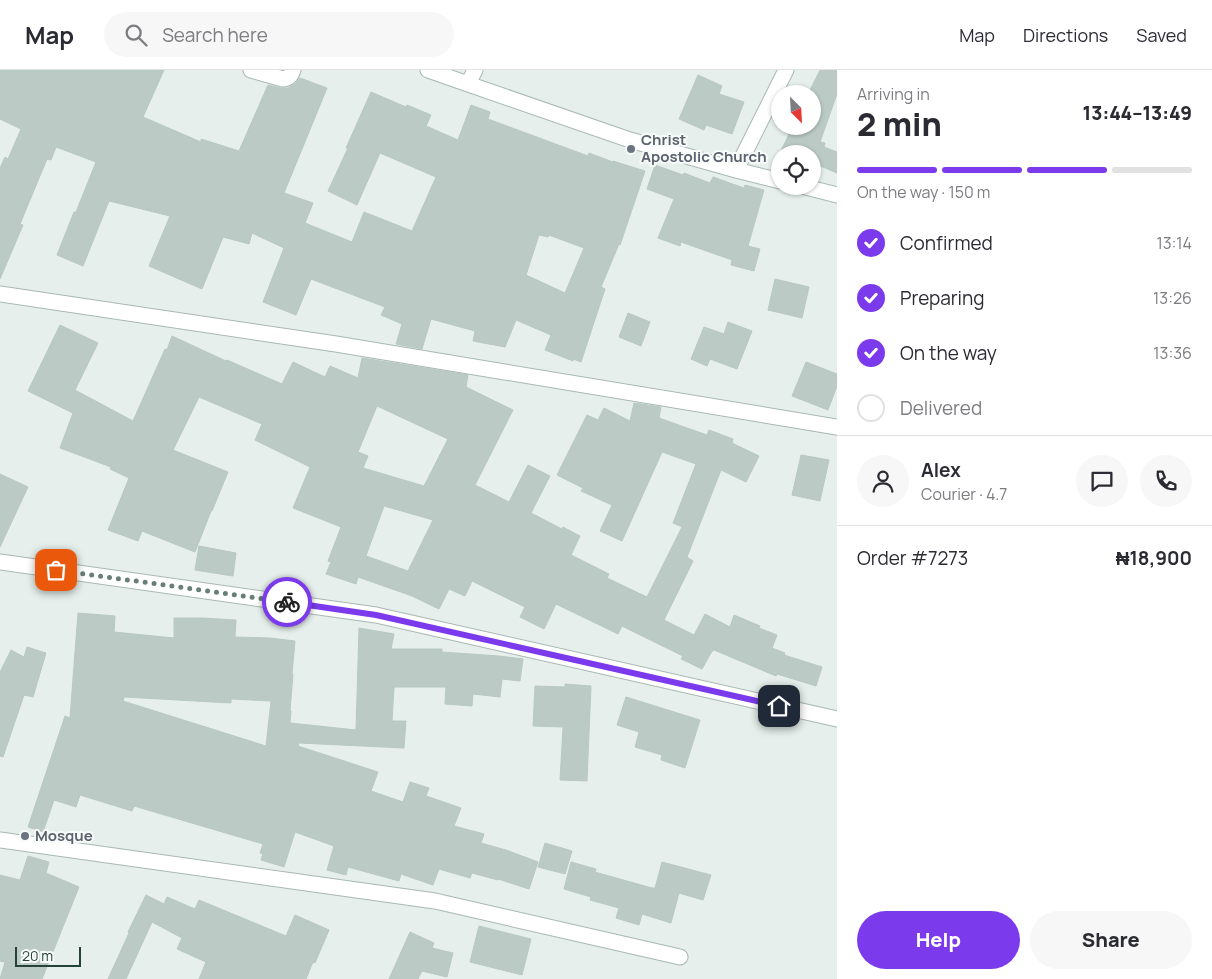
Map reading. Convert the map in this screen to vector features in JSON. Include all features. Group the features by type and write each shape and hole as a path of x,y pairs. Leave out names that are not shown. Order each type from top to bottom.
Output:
{"street":[{"path":"251,70 283,79 290,76 293,70"},
{"path":"428,70 630,140 771,179"},
{"path":"468,84 474,70"},
{"path":"736,170 786,70"},
{"path":"821,191 837,195"},
{"path":"0,294 336,344 837,427"},
{"path":"0,562 376,615 837,719"},
{"path":"0,840 434,901 680,957"}],"building":[{"path":"0,70 164,70 143,117 201,142 201,139 239,151 268,85 288,88 300,78 327,88 284,193 313,203 305,223 352,242 364,212 412,231 436,177 380,153 357,205 328,191 371,92 431,115 426,126 458,140 471,105 490,112 488,119 588,156 589,153 645,171 620,245 601,287 605,289 581,362 573,359 573,361 545,350 551,335 516,320 505,347 473,341 475,331 431,319 422,349 396,344 402,324 381,315 385,307 311,279 296,315 263,302 284,248 252,233 249,244 223,237 202,289 149,266 170,216 109,201 83,266 57,255 96,162 56,147 51,160 47,159 20,224 23,225 0,279 0,168 5,157 8,159 21,129 0,119","holes":["539,235 548,237 549,235 584,248 565,293 526,275"]},
{"path":"820,70 837,70 837,94 820,142 825,143 824,147 837,152 837,173 821,166 821,145 784,145 789,135 821,135 821,85 812,85"},
{"path":"698,75 722,86 719,94 744,102 732,134 706,125 704,130 679,119"},
{"path":"655,165 710,183 713,177 744,188 745,185 764,190 748,246 760,249 754,271 731,265 732,260 681,242 680,246 658,238 674,199 647,189"},
{"path":"775,279 809,287 802,318 768,310"},
{"path":"628,313 650,322 641,346 619,337"},
{"path":"728,322 752,331 737,369 710,359 707,366 691,359 704,327 724,334"},
{"path":"60,325 98,343 75,390 133,421 172,336 282,384 293,362 325,377 330,366 358,378 362,358 468,375 466,387 513,410 475,485 509,502 528,465 550,476 531,513 580,536 571,555 609,574 607,578 647,597 682,527 673,523 696,464 662,452 622,541 600,531 612,505 581,491 583,488 557,475 587,415 598,420 604,408 630,421 634,403 661,407 659,418 707,435 709,430 733,439 732,443 759,456 746,482 721,470 687,557 693,561 664,620 694,635 705,614 730,627 734,615 760,626 759,628 777,635 772,648 785,653 784,655 822,667 816,686 777,674 776,676 714,650 702,669 681,659 683,656 622,626 618,634 556,604 544,629 520,617 525,607 472,581 465,596 449,589 439,609 412,596 358,577 356,584 326,574 331,562 328,561 341,527 293,508 310,467 255,440 262,424 199,397 173,450 228,472 195,552 142,531 138,541 108,530 129,478 110,469 111,467 60,448 73,413 28,391","holes":["377,406 448,439 424,486 363,468 368,456 358,452","384,506 433,520 408,571 366,556"]},
{"path":"806,362 837,374 837,386 828,410 792,396"},
{"path":"801,455 829,460 820,501 792,495"},
{"path":"0,474 28,487 0,547"},
{"path":"199,546 236,553 233,576 195,570"},
{"path":"78,613 115,616 114,632 174,638 174,618 202,618 236,620 235,637 295,641 290,723 356,730 359,628 394,634 391,649 442,649 442,652 523,659 520,681 502,679 500,697 473,694 472,706 445,704 446,687 394,687 392,721 406,721 404,748 299,743 298,746 378,772 371,791 403,802 410,782 429,788 426,796 461,808 454,826 484,834 481,843 538,862 529,889 472,873 470,878 439,869 433,885 401,874 399,881 348,867 346,875 327,870 334,846 295,832 284,867 261,860 263,854 260,853 263,844 134,806 132,811 80,795 76,807 54,800 43,832 28,827 65,716 70,718","holes":["124,697 231,703 231,699 271,701 266,746 123,701"]},
{"path":"27,647 46,653 33,697 24,695 3,757 0,756 0,672 11,650 24,657"},
{"path":"565,684 591,686 587,781 560,780 563,727 533,726 535,686 565,687"},
{"path":"626,697 700,720 685,768 661,760 662,755 635,747 639,732 617,725"},
{"path":"545,843 572,851 565,874 538,867"},
{"path":"28,856 49,862 46,873 79,887 42,979 0,979 5,962 0,961 0,875 20,880"},
{"path":"571,862 596,869 595,872 652,888 655,888 662,862 711,875 703,900 679,893 671,923 642,914 639,925 616,918 619,908 590,900 591,897 564,889"},
{"path":"146,895 164,904 167,897 195,909 199,900 286,936 295,915 329,930 306,979 199,979 206,962 177,949 182,938 152,922 126,979 108,979"},
{"path":"479,926 531,939 522,975 470,962"},
{"path":"410,932 434,943 432,948 453,953 447,977 422,971 418,979 389,979"}],"way so far":[{"path":"56,570 287,602"}],"place":[{"name":"Christ Apostolic Church","path":"631,149"},
{"name":"Mosque","path":"25,836"}],"route":[{"path":"287,602 376,615 779,706"}]}
